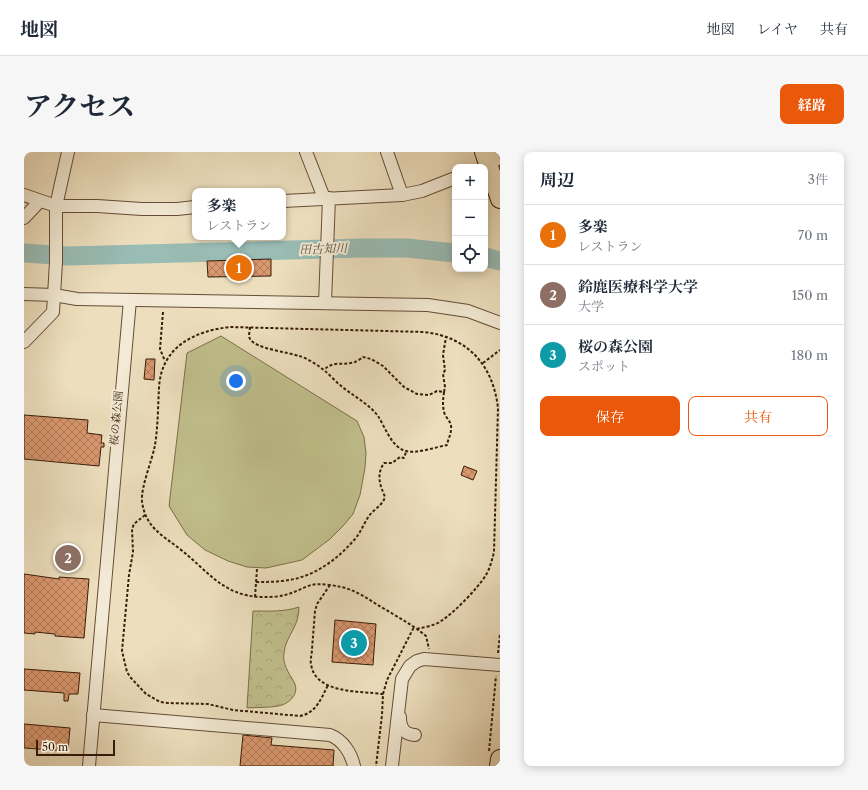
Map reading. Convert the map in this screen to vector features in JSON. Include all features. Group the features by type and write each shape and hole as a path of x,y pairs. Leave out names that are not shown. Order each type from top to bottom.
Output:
{"highway":[{"path":"488,160 500,199"},
{"path":"494,755 499,766"}],"street":[{"path":"24,342 53,312 56,262 56,206 68,152"},
{"path":"306,152 326,198 327,257 325,303"},
{"path":"387,152 402,195"},
{"path":"286,201 402,195 422,191 452,179"},
{"path":"24,195 56,206 97,206 142,209 192,207"},
{"path":"24,218 40,201"},
{"path":"24,294 54,294 77,299 428,305 468,311 500,323"},
{"path":"89,766 130,300"},
{"path":"392,766 402,679 410,666 417,661 424,659 499,665"},
{"path":"399,702 400,726 407,734 415,735"},
{"path":"93,714 330,735 337,738 343,744 349,752 354,766"}],"path":[{"path":"163,301 160,349 165,361"},
{"path":"417,629 440,622 458,606 487,574 493,558 498,408 494,386 483,363 465,346 446,336 438,333 424,332 230,327 216,329 186,340 172,351 165,361 159,383 155,444 142,500 146,515 154,530 188,556 214,580 226,588 241,594 255,597 284,596 312,585 330,585 353,590 414,627 426,636 430,650"},
{"path":"250,327 249,335 255,343 275,351 299,356 324,370 340,385 369,406 377,415 393,442 406,452 448,445 448,438 452,430 450,422 442,406 445,387 443,355 446,336"},
{"path":"483,363 500,350"},
{"path":"324,370 328,366 354,362 363,357 371,359 383,366 404,387 417,394 429,396 437,391 444,392"},
{"path":"256,582 282,581 302,576 329,564 355,539 370,514 384,501 385,497 380,486 381,468 384,463 392,463 400,457 404,458 406,452"},
{"path":"146,515 134,524 132,529 133,552 129,575 122,651 130,678 142,690 152,697 168,703 208,704 233,710 300,716 315,708 328,685"},
{"path":"255,597 257,569"},
{"path":"330,585 317,604 315,612 311,664 314,675 320,681 344,690 382,694"},
{"path":"376,766 382,715 382,694 387,680 414,627"},
{"path":"494,755 500,634"}],"green space":[{"path":"221,336 357,421 364,437 366,453 365,468 360,495 353,514 330,539 302,560 266,568 247,567 228,561 205,550 187,535 169,506 187,353"},
{"path":"299,607 297,621 287,641 284,657 286,668 296,686 295,694 290,700 282,705 247,708 253,611 271,611"}],"building":[{"path":"271,259 271,276 208,277 207,261"},
{"path":"146,359 155,359 154,380 144,379"},
{"path":"24,415 88,420 87,433 102,435 101,443 104,443 104,447 101,447 99,466 24,459"},
{"path":"464,466 477,471 473,480 461,475"},
{"path":"24,574 59,579 59,577 89,579 84,638 55,636 55,634 35,632 35,634 24,633"},
{"path":"335,620 376,624 373,665 332,662"},
{"path":"24,669 80,673 78,694 69,694 68,701 64,701 64,693 24,690"},
{"path":"24,724 70,728 68,751 24,748"},
{"path":"243,735 272,738 271,745 334,750 333,766 240,766"}],"waterway":[{"name":"田古知川","path":"24,253 68,256 362,248 407,248 452,253"},
{"name":"田古知川","path":"488,258 500,261"}],"place":[{"name":"多楽","path":"239,268"},
{"name":"鈴鹿医療科学大学","path":"68,558"},
{"name":"桜の森公園","path":"354,643"}]}
